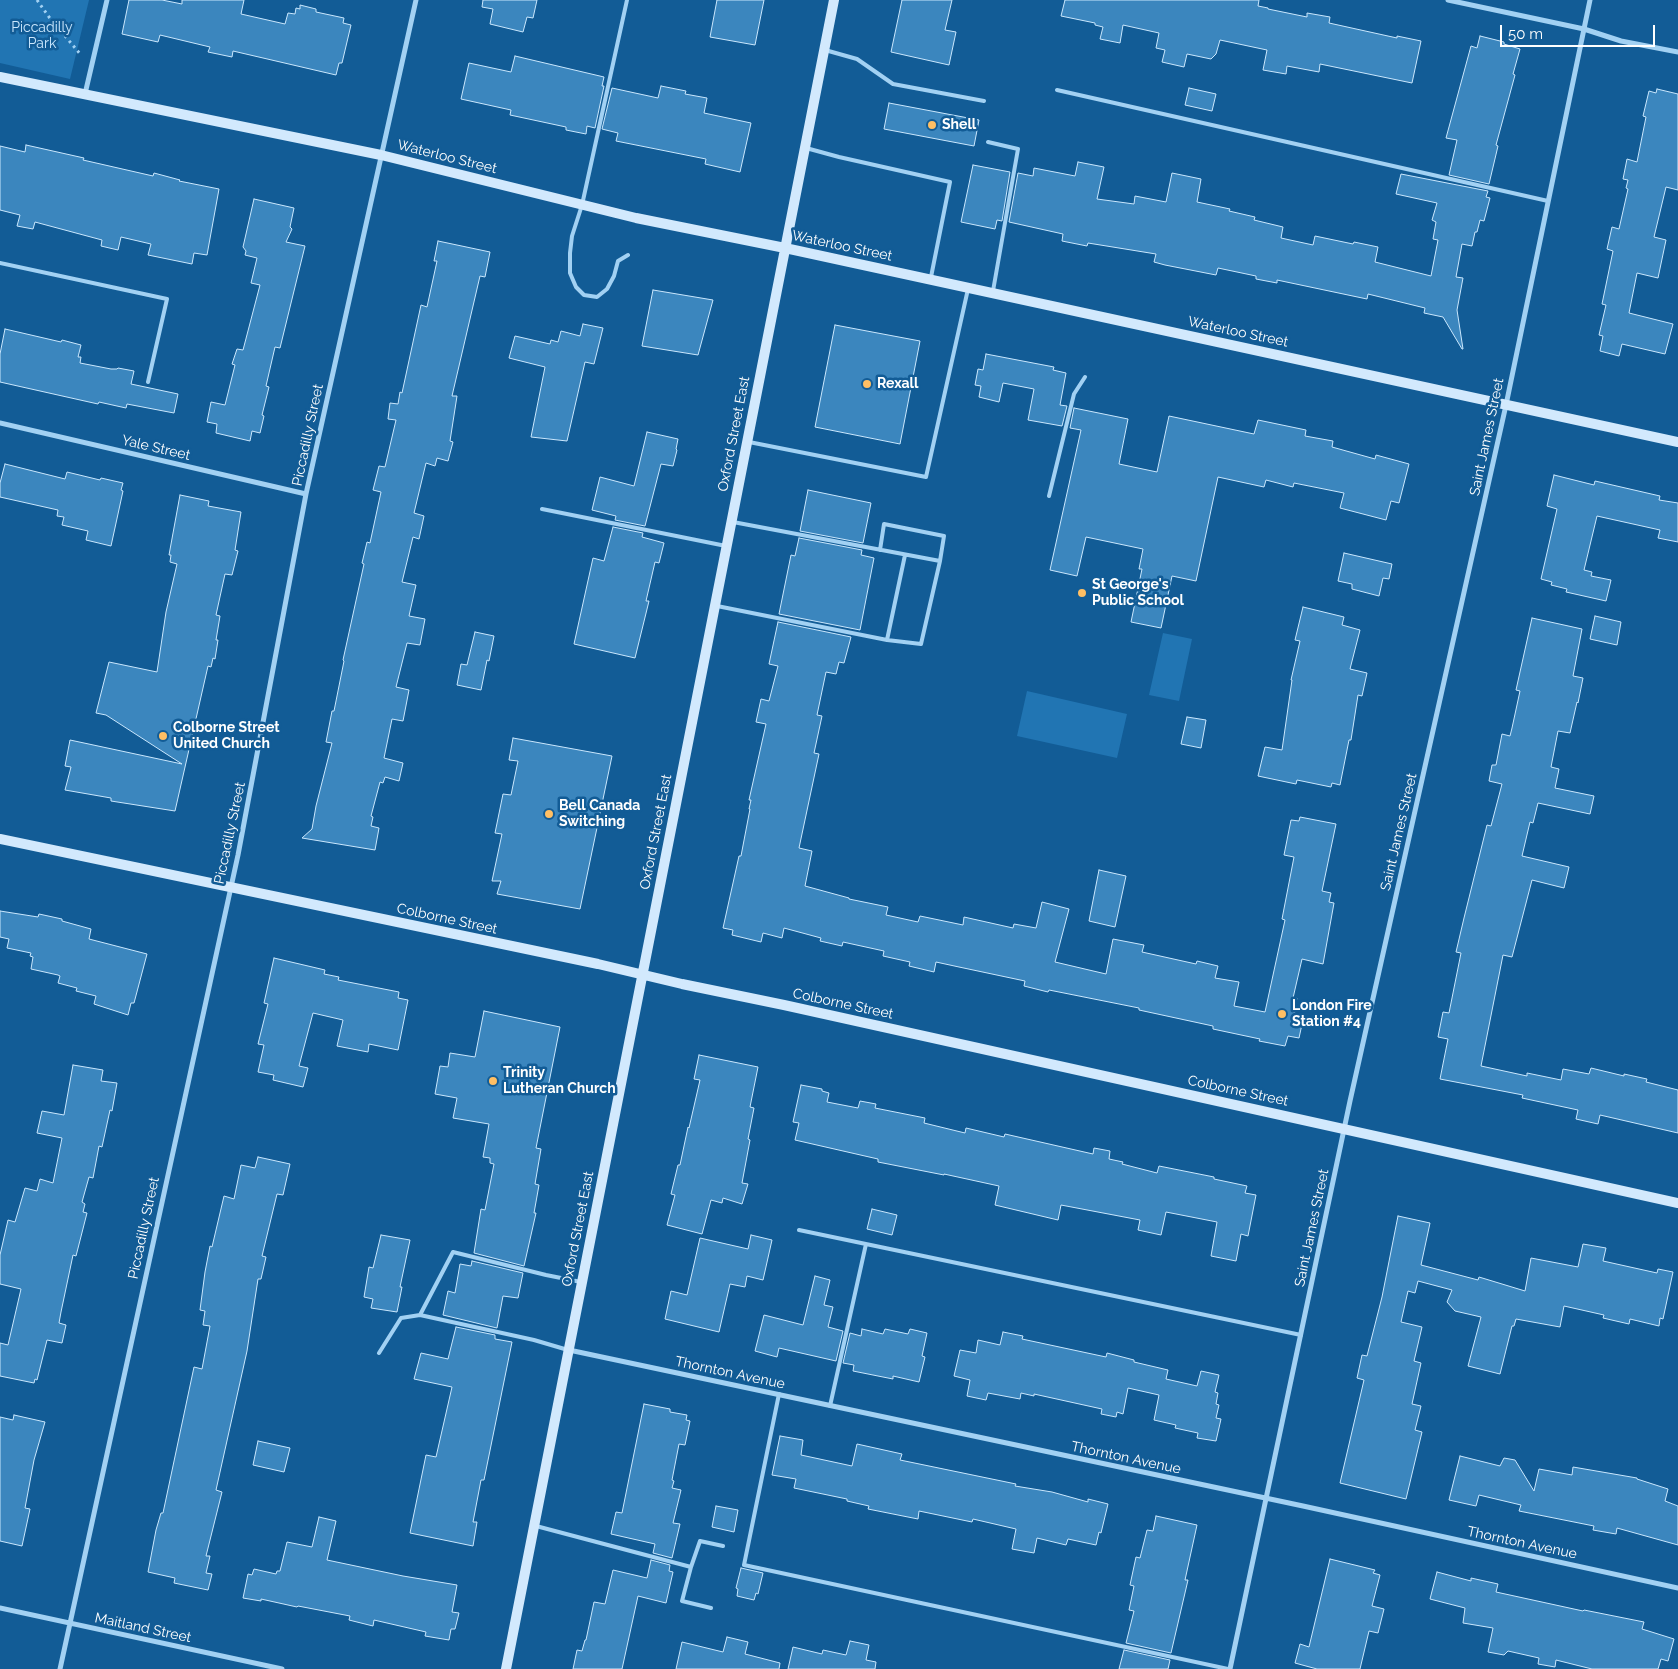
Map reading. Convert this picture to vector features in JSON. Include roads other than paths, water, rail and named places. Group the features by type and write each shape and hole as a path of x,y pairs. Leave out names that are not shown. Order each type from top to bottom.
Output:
{"street":[{"path":"85,94 106,0"},
{"name":"Piccadilly Street","path":"60,1669 240,846 306,494 416,0"},
{"name":"Oxford Street East","path":"506,1669 834,0"},
{"path":"1448,0 1584,29 1621,40 1678,52"},
{"name":"Saint James Street","path":"1229,1669 1344,1129 1506,405 1590,0"},
{"name":"Waterloo Street","path":"0,77 381,155 636,218 785,248 1678,442"},
{"name":"Yale Street","path":"0,424 306,494"},
{"name":"Colborne Street","path":"0,839 598,964 1678,1203"},
{"name":"Thornton Avenue","path":"568,1350 1678,1588"},
{"name":"Maitland Street","path":"0,1608 282,1669"}],"lane":[{"path":"627,0 582,205 572,236 570,273 576,287 584,295 597,297 607,289 614,276 618,261 628,255"},
{"path":"824,49 857,59 893,84 984,101"},
{"path":"1057,90 1548,201"},
{"path":"988,142 1018,149 992,293"},
{"path":"805,147 839,157 950,182 930,280"},
{"path":"0,263 167,299 148,382"},
{"path":"747,442 926,477 968,288"},
{"path":"1049,496 1074,394 1085,377"},
{"path":"542,509 726,546"},
{"path":"731,521 940,561"},
{"path":"714,606 887,640 921,644 944,536 884,524 880,550"},
{"path":"887,640 905,554"},
{"path":"799,1230 1300,1335"},
{"path":"830,1406 866,1244"},
{"path":"420,1315 453,1252 582,1282"},
{"path":"379,1353 401,1318 420,1315 534,1340 568,1350"},
{"path":"779,1394 744,1565 1229,1669"},
{"path":"534,1526 692,1567"},
{"path":"711,1608 682,1601 700,1541 723,1546"}],"place":[{"name":"Shell","path":"932,125"},
{"name":"Rexall","path":"867,384"},
{"name":"St George's Public School","path":"1082,593"},
{"name":"Colborne Street United Church","path":"163,736"},
{"name":"Bell Canada Switching","path":"549,814"},
{"name":"London Fire Station #4","path":"1282,1014"},
{"name":"Trinity Lutheran Church","path":"493,1081"}],"park label":[{"name":"Piccadilly Park","path":"42,36"}]}
